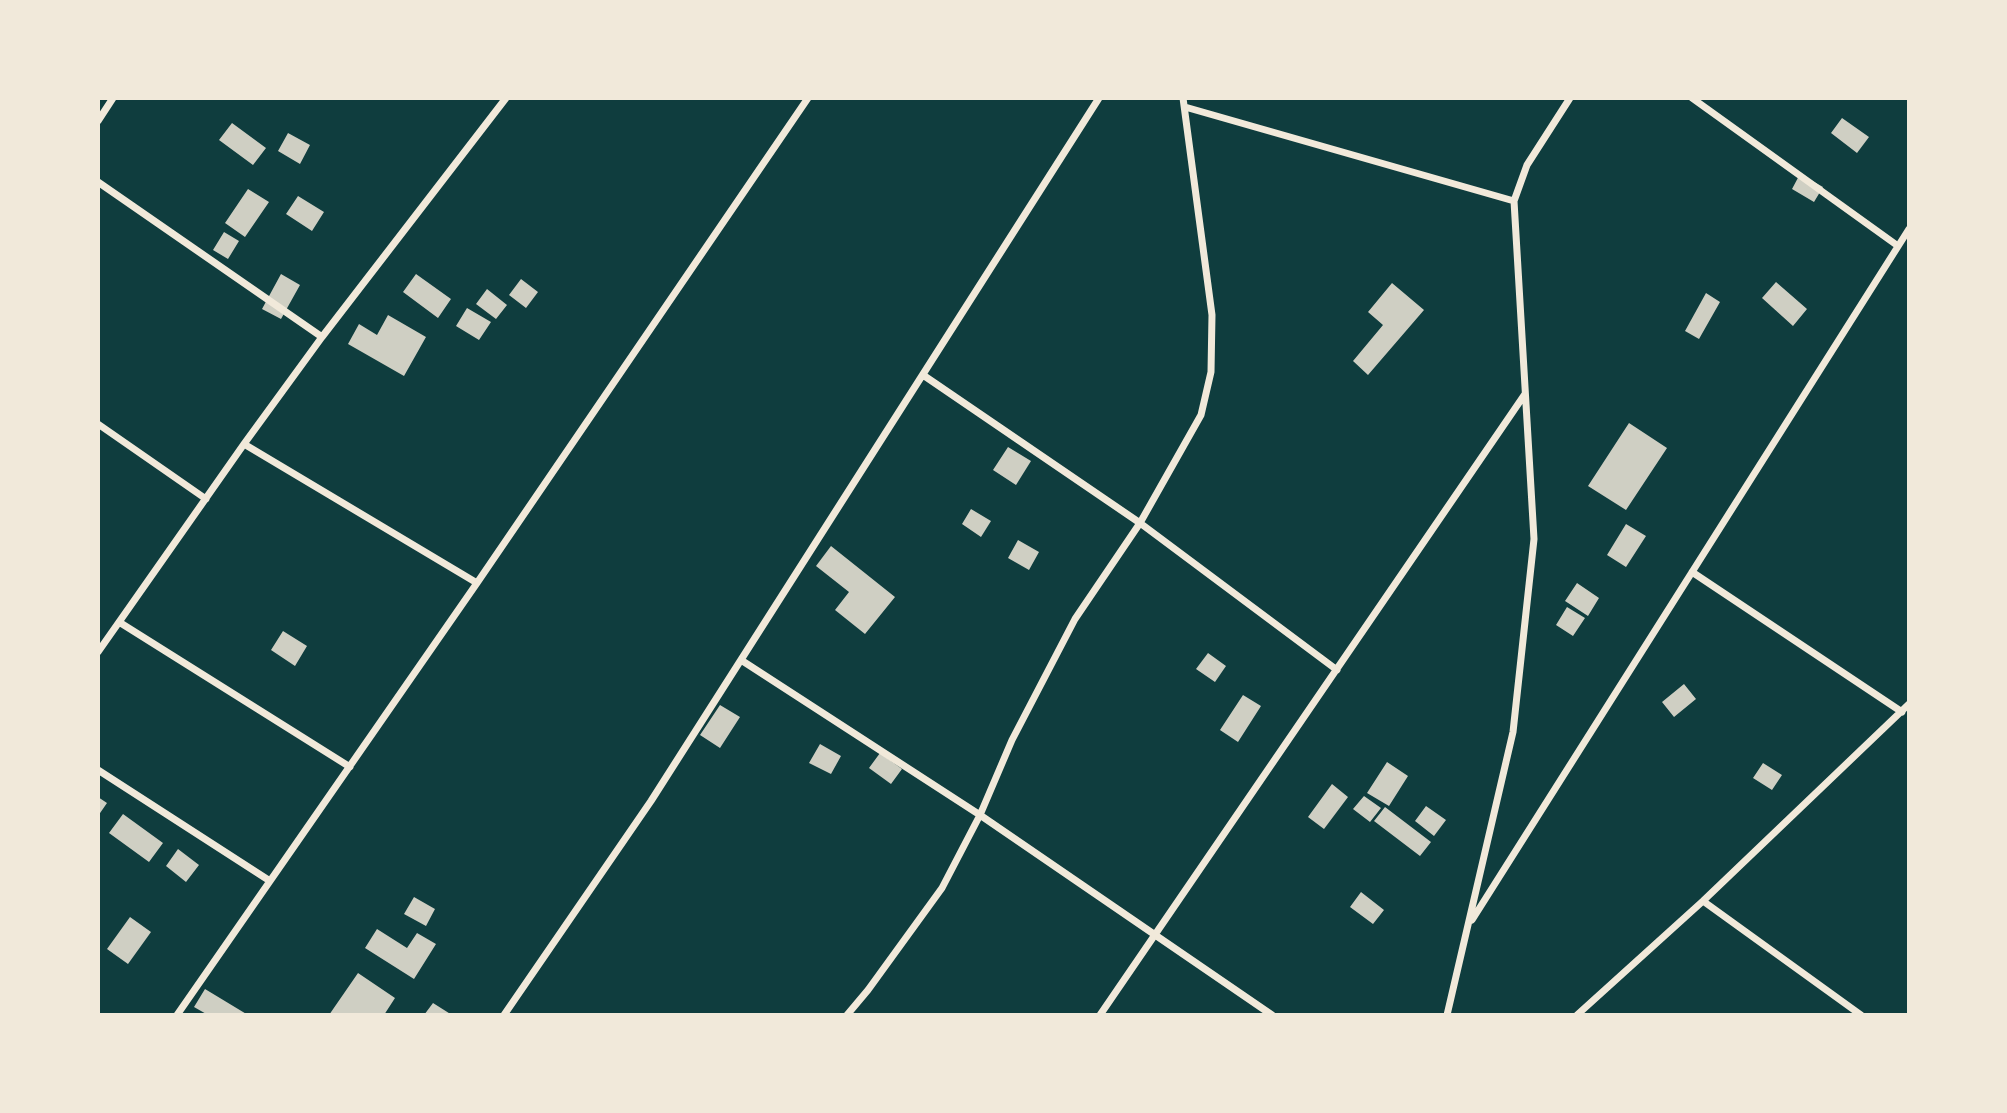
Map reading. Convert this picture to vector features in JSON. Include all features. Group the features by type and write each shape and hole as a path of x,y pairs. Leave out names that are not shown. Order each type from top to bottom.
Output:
{"street":[{"path":"98,121 113,98"},
{"path":"98,652 322,337 506,98"},
{"path":"177,1015 477,583 808,98"},
{"path":"504,1015 651,801 1099,98"},
{"path":"1447,1015 1513,732 1534,539 1514,201 1527,165 1570,98"},
{"path":"1692,98 1898,246"},
{"path":"847,1015 942,888 980,815 1012,740 1075,619 1140,523 1201,415 1211,372 1212,315 1184,102 1514,201"},
{"path":"98,182 322,337"},
{"path":"1468,926 1909,229"},
{"path":"923,375 1140,523 1337,670"},
{"path":"1100,1015 1525,394"},
{"path":"98,424 206,499"},
{"path":"244,444 477,583"},
{"path":"1692,572 1902,712"},
{"path":"119,622 350,766"},
{"path":"741,660 980,815 1272,1015"},
{"path":"1577,1015 1703,901 1909,704"},
{"path":"98,770 270,881"},
{"path":"1703,901 1861,1015"}],"building":[{"path":"1842,118 1869,137 1857,153 1831,133"},
{"path":"232,123 266,148 253,165 219,140"},
{"path":"288,133 310,145 300,164 278,151"},
{"path":"1800,174 1823,187 1814,202 1792,189"},
{"path":"248,189 269,202 245,237 225,223"},
{"path":"298,196 324,212 312,231 286,214"},
{"path":"224,232 239,241 228,259 213,250"},
{"path":"281,274 300,285 281,319 262,309"},
{"path":"416,274 451,299 438,318 403,292"},
{"path":"521,279 538,292 526,308 509,295"},
{"path":"1776,282 1807,309 1793,326 1762,298"},
{"path":"1392,283 1424,310 1368,375 1353,361 1383,325 1368,312"},
{"path":"487,289 507,305 496,319 476,304"},
{"path":"1706,293 1720,302 1699,339 1685,331"},
{"path":"467,308 491,322 479,340 456,326"},
{"path":"388,315 426,337 404,376 348,344 359,324 377,335"},
{"path":"1629,423 1667,448 1626,510 1588,486"},
{"path":"1008,447 1031,461 1016,485 993,470"},
{"path":"971,509 991,521 981,537 962,524"},
{"path":"1626,524 1646,536 1626,567 1607,555"},
{"path":"1018,540 1039,552 1029,570 1008,558"},
{"path":"831,546 895,597 865,634 835,610 849,592 816,566"},
{"path":"1577,583 1599,598 1588,616 1565,601"},
{"path":"1567,607 1585,618 1573,636 1556,625"},
{"path":"283,631 307,646 295,666 271,650"},
{"path":"1208,653 1226,666 1215,682 1196,669"},
{"path":"1684,684 1696,699 1674,717 1662,702"},
{"path":"1243,695 1261,706 1238,742 1220,730"},
{"path":"720,705 740,717 720,748 700,735"},
{"path":"820,744 841,756 831,774 809,763"},
{"path":"880,753 902,769 891,784 869,768"},
{"path":"1387,762 1408,776 1389,806 1367,793"},
{"path":"1763,763 1782,775 1772,790 1753,778"},
{"path":"1332,784 1348,797 1324,829 1308,817"},
{"path":"1364,796 1381,808 1370,822 1353,809"},
{"path":"98,797 107,803 98,816"},
{"path":"1426,806 1446,820 1434,836 1415,821"},
{"path":"1385,807 1431,842 1420,856 1374,821"},
{"path":"123,814 163,843 149,862 109,833"},
{"path":"178,849 199,865 186,882 166,866"},
{"path":"1361,892 1384,910 1373,924 1350,907"},
{"path":"414,897 435,909 426,926 404,914"},
{"path":"130,917 151,932 128,964 107,949"},
{"path":"377,929 407,948 417,933 436,944 414,979 365,948"},
{"path":"358,973 395,998 384,1015 329,1015"},
{"path":"205,989 248,1015 208,1015 194,1007"},
{"path":"433,1003 452,1015 424,1015"}]}
